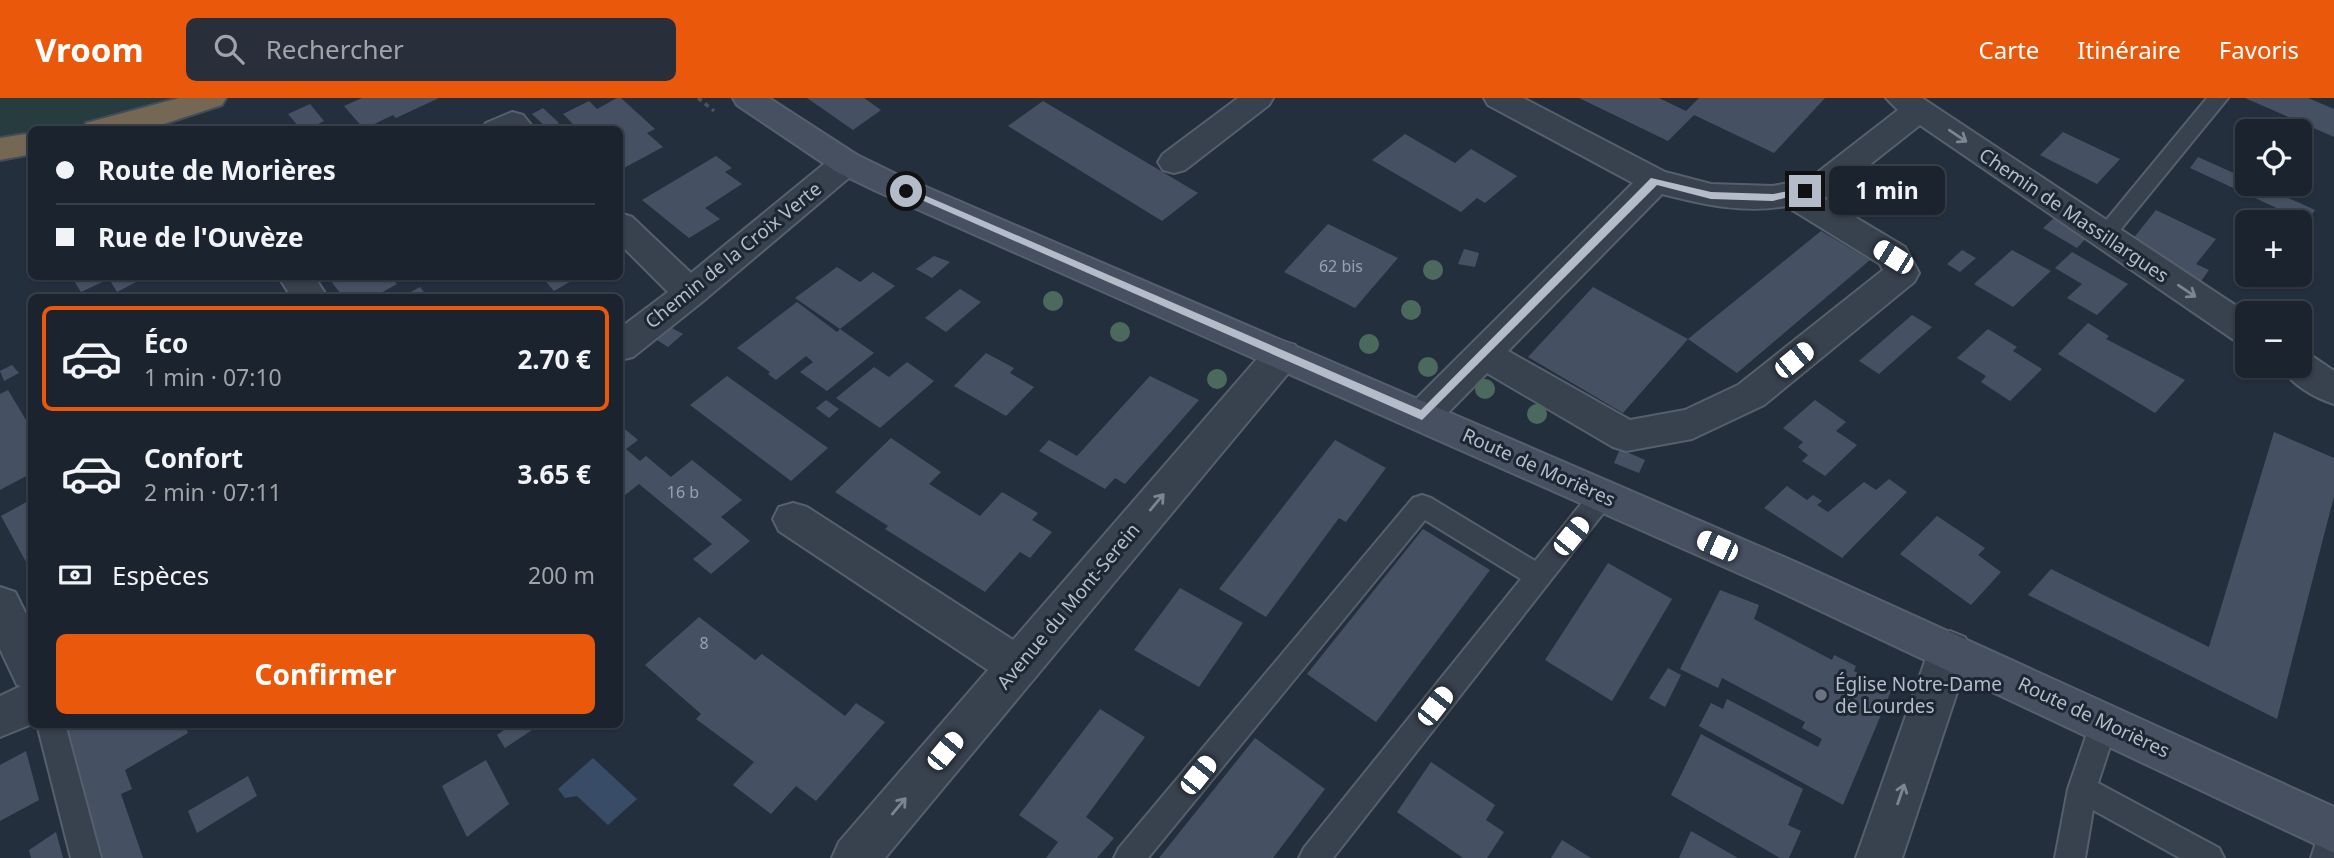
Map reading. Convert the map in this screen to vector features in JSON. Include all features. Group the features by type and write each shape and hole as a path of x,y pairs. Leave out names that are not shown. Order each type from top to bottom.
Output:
{"highway":[{"path":"115,126 211,98"},
{"path":"0,149 28,144"}],"main road":[{"name":"Route de Morières","path":"748,98 846,163 1950,650 2104,722 2332,836"}],"street":[{"path":"1174,162 1258,98"},
{"path":"1499,98 1655,181 1711,195 1773,197 1819,188 1910,104"},
{"name":"Chemin de Massillargues","path":"1910,104 2235,323"},
{"name":"Chemin de la Croix Verte","path":"623,344 691,293 846,163"},
{"path":"1422,416 1655,181"},
{"path":"1483,355 1626,436 1692,424 1751,395 1902,272 1893,257 1791,194"},
{"path":"623,228 691,293"},
{"name":"Avenue du Mont-Serein","path":"855,858 1282,355"},
{"path":"2312,375 2334,390"},
{"path":"793,519 1017,666"},
{"path":"0,605 28,663"},
{"path":"1879,858 1950,650"},
{"path":"0,717 28,704"}],"lane":[{"path":"2105,235 2218,98"},
{"path":"1314,858 1603,495"},
{"path":"1129,858 1422,505 1538,576"},
{"path":"2070,858 2082,789 2104,722"},
{"path":"52,728 86,858"},
{"path":"2082,789 2209,858"}],"green space":[{"path":"0,98 180,98 107,120 74,126 28,126 28,136 0,141"}],"water":[{"path":"593,758 637,799 608,825 577,796 565,798 558,789"}],"building":[{"path":"362,98 439,98 396,118 393,115 370,126 361,126 344,106"},
{"path":"621,98 655,129 647,133 663,147 623,168 623,126 575,126 563,114 589,101 597,109"},
{"path":"807,98 864,98 881,110 853,130"},
{"path":"1579,98 1659,98 1686,111 1699,98 1825,98 1774,153 1694,115 1668,141"},
{"path":"2245,98 2308,98 2334,109 2334,137 2312,127 2312,119 2293,119"},
{"path":"1043,101 1198,193 1162,221 1008,126"},
{"path":"310,104 324,121 314,126 298,126 288,114"},
{"path":"543,108 559,123 545,126 532,114"},
{"path":"2063,132 2120,159 2097,184 2040,155"},
{"path":"1405,134 1455,163 1471,149 1517,176 1485,203 1477,198 1461,212 1372,160"},
{"path":"716,156 732,168 725,172 742,184 705,208 720,219 689,238 642,200"},
{"path":"2198,157 2235,174 2235,189 2190,168"},
{"path":"2251,196 2284,196 2315,210 2312,214 2312,210 2281,210"},
{"path":"2156,210 2216,239 2196,264 2209,270 2199,284 2132,240"},
{"path":"2055,217 2088,236 2077,248 2043,228"},
{"path":"1328,224 1398,258 1355,308 1284,272"},
{"path":"1821,231 1870,260 1737,373 1688,339"},
{"path":"1464,249 1479,253 1475,267 1458,264"},
{"path":"1962,250 1976,258 1960,272 1947,264"},
{"path":"2012,250 2051,271 2013,307 1974,284"},
{"path":"2072,252 2128,284 2097,315 2067,298 2082,284 2055,268"},
{"path":"934,256 950,262 932,278 916,269"},
{"path":"837,267 860,282 873,272 895,286 840,329 795,298"},
{"path":"74,280 107,280 81,292"},
{"path":"110,280 140,280 117,292"},
{"path":"330,280 394,280 397,284 379,294 341,294"},
{"path":"544,280 573,280 554,291"},
{"path":"420,287 425,294 407,294"},
{"path":"1593,287 1688,339 1623,413 1528,357"},
{"path":"960,289 981,302 946,332 925,318"},
{"path":"797,302 837,332 840,329 874,353 827,391 800,372 813,362 806,356 776,380 768,374 770,372 737,348"},
{"path":"1912,315 1932,327 1879,374 1859,361"},
{"path":"2088,323 2109,336 2106,339 2185,380 2155,413 2058,354"},
{"path":"672,328 683,334 668,347 657,340"},
{"path":"1988,329 2017,347 2013,351 2042,369 2010,401 1981,382 1986,376 1957,358"},
{"path":"986,353 1014,368 1010,373 1034,387 1006,416 954,386"},
{"path":"907,362 934,381 880,428 836,398 874,367 889,377"},
{"path":"12,365 19,373 4,381 0,371"},
{"path":"727,376 828,448 791,481 690,405"},
{"path":"1150,376 1199,400 1125,484 1115,478 1105,489 1039,451 1049,440 1077,456"},
{"path":"8,390 28,423 28,475 0,490 0,394"},
{"path":"826,400 839,409 829,418 816,408"},
{"path":"1815,400 1846,422 1836,431 1857,445 1825,476 1802,461 1808,455 1798,447 1803,442 1783,428"},
{"path":"623,428 638,440 626,449 640,461 646,456 671,477 692,460 742,500 721,517 750,541 711,574 693,559 712,544 639,484 623,497"},
{"path":"2274,432 2334,458 2334,496 2277,719 2028,595 2051,569 2209,647"},
{"path":"891,438 941,472 929,484 980,516 1002,492 1038,513 1032,520 1052,532 1030,558 1020,552 985,592 885,529 888,526 835,492"},
{"path":"1335,440 1386,468 1346,522 1339,518 1266,617 1219,589"},
{"path":"1620,449 1645,460 1639,473 1614,463"},
{"path":"1889,479 1907,492 1842,558 1764,508 1787,486 1807,500 1813,495 1822,501 1817,505 1828,512 1864,482 1876,490"},
{"path":"28,501 28,566 1,516"},
{"path":"1937,516 1985,548 1978,555 2001,572 1971,605 1900,554"},
{"path":"1423,529 1490,570 1376,722 1307,674"},
{"path":"1608,563 1672,599 1612,701 1545,660"},
{"path":"1180,588 1243,623 1199,687 1134,650"},
{"name":"Église Notre-Dame de Lourdes","path":"1720,590 1759,605 1754,619 1832,660 1834,655 1856,666 1854,671 1891,691 1843,805 1699,726 1711,703 1723,709 1727,699 1818,747 1822,739 1802,728 1805,722 1722,678 1718,688 1680,669"},
{"path":"699,617 755,660 762,654 845,716 856,703 885,722 816,801 796,786 771,814 733,785 754,762 696,719 701,714 645,665"},
{"path":"1668,668 1681,675 1665,707 1649,698"},
{"path":"1100,709 1145,737 1086,817 1114,838 1097,858 1046,858 1058,842 1019,815"},
{"path":"66,728 186,728 188,733 125,770 132,789 121,794 143,858 99,858"},
{"path":"507,728 535,728 505,748 497,735"},
{"path":"1701,734 1803,789 1788,825 1801,831 1789,858 1780,858 1671,795"},
{"path":"1255,738 1325,789 1273,858 1159,858"},
{"path":"26,751 39,800 0,821 0,765"},
{"path":"486,760 509,804 467,837 442,786"},
{"path":"1431,762 1495,805 1486,820 1504,832 1487,858 1463,858 1397,812"},
{"path":"248,776 257,796 197,833 188,811"},
{"path":"1691,831 1738,858 1679,858"},
{"path":"56,832 63,858 31,858 29,850"},
{"path":"1562,840 1591,858 1551,858"}],"place":[{"name":"Église Notre-Dame de Lourdes","path":"1821,695"}],"route":[{"path":"906,191 1422,416 1655,181 1711,195 1773,197 1805,191"}]}
